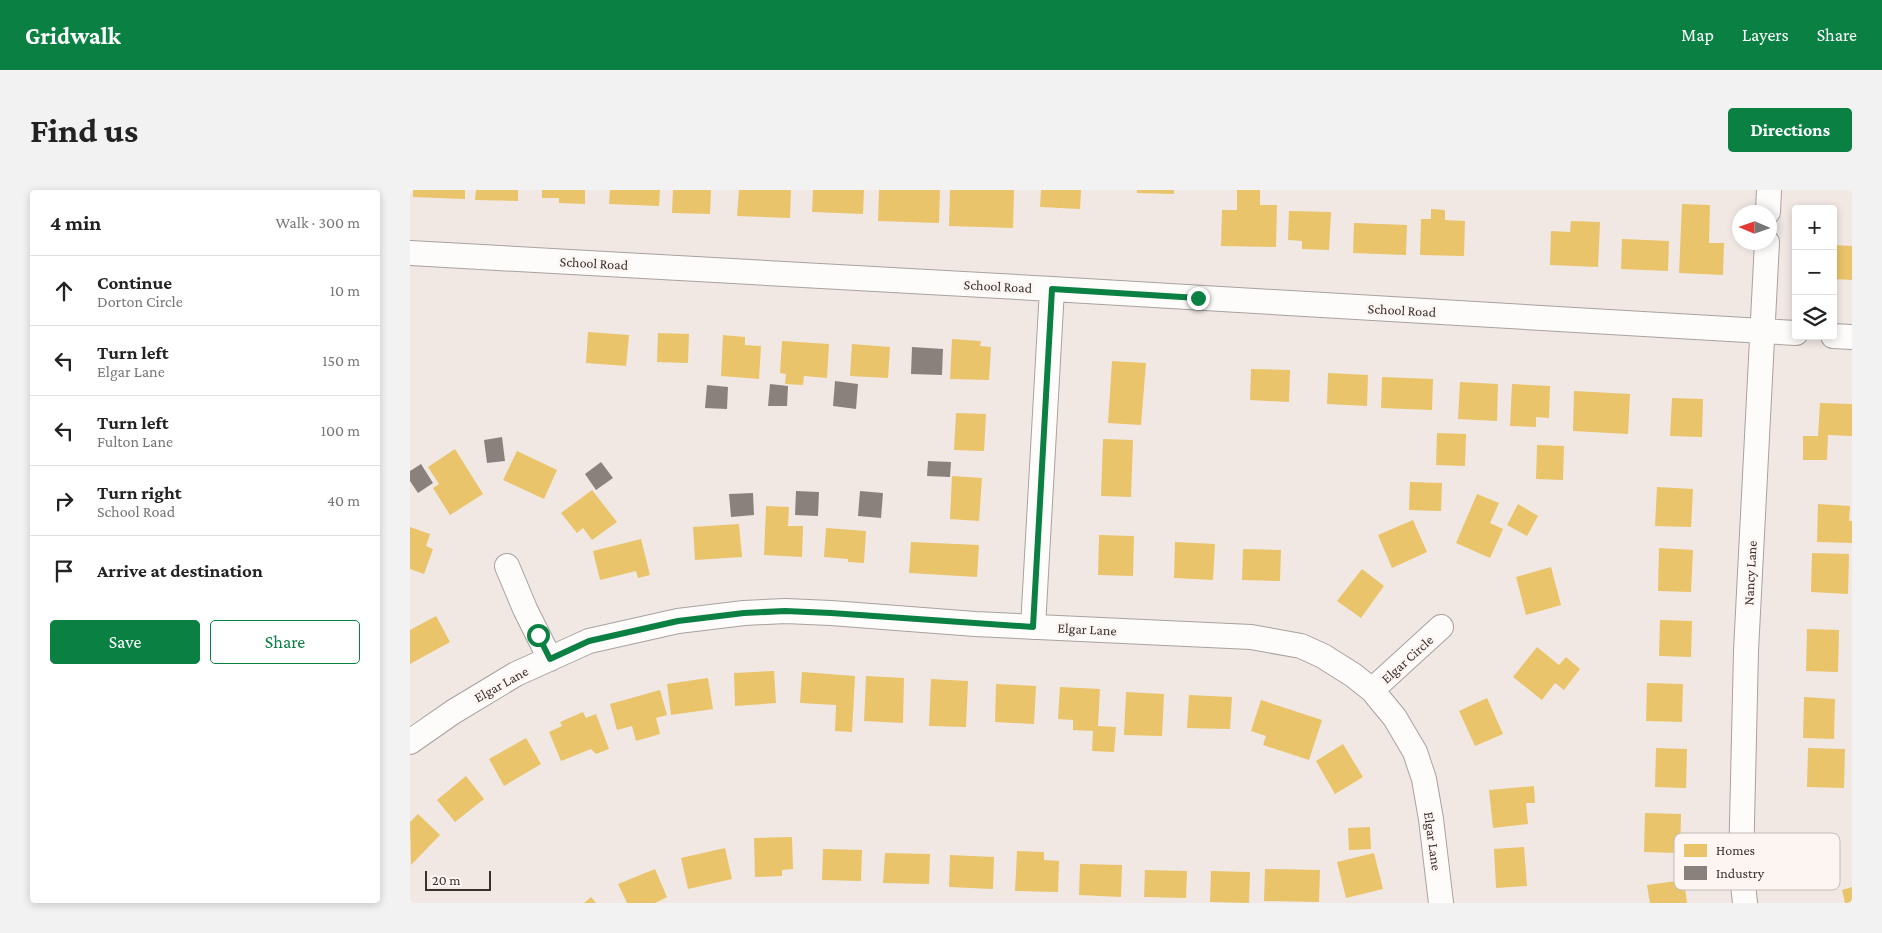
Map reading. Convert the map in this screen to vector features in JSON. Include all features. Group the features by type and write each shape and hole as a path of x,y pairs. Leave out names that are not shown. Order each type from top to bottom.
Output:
{"street":[{"path":"1768,205 1769,190"},
{"name":"Nancy Lane","path":"1742,833 1746,651 1767,250"},
{"name":"School Road","path":"410,254 1052,289 1792,333"},
{"path":"1033,627 1052,289"},
{"path":"1837,336 1852,337"},
{"path":"507,566 525,609 550,659"},
{"name":"Elgar Lane","path":"410,742 453,712 508,679 589,641 678,621 744,613 785,611 1033,627 1251,637 1300,646 1324,656 1354,675 1372,690 1395,718 1415,752 1424,779 1431,819 1441,903"},
{"name":"Elgar Circle","path":"1372,690 1441,627"},
{"name":"Nancy Lane","path":"1744,890 1745,903"}],"building: Homes":[{"path":"413,190 465,190 465,199 413,197"},
{"path":"476,190 518,190 518,201 475,200"},
{"path":"542,190 585,190 585,204 559,203 559,198 542,198"},
{"path":"610,190 660,190 659,206 609,204"},
{"path":"673,190 711,190 710,214 672,213"},
{"path":"739,190 791,190 790,218 737,216"},
{"path":"813,190 864,190 863,214 812,212"},
{"path":"879,190 940,190 939,223 878,221"},
{"path":"950,190 1014,190 1013,228 949,226"},
{"path":"1041,190 1081,190 1080,209 1040,207"},
{"path":"1137,190 1174,190 1174,194 1137,193"},
{"path":"1237,190 1260,190 1260,205 1277,205 1276,247 1221,246 1222,210 1237,210"},
{"path":"1682,204 1710,205 1709,243 1724,243 1723,275 1679,273"},
{"path":"1431,209 1445,210 1445,220 1465,221 1464,256 1420,255 1421,219 1431,219"},
{"path":"1289,211 1331,212 1329,250 1302,249 1302,241 1288,240"},
{"path":"1571,221 1600,222 1598,267 1550,265 1551,231 1570,232"},
{"path":"1354,223 1407,225 1406,255 1353,253"},
{"path":"1622,239 1669,241 1668,271 1621,269"},
{"path":"1837,245 1852,246 1852,280 1837,279"},
{"path":"588,332 629,335 626,366 586,363"},
{"path":"658,333 689,334 688,363 657,362"},
{"path":"723,335 745,337 745,345 761,346 759,379 721,376"},
{"path":"952,339 981,341 980,346 991,347 989,380 950,379"},
{"path":"782,341 829,344 827,378 804,376 803,385 785,384 786,374 780,373"},
{"path":"852,344 890,347 888,378 850,376"},
{"path":"1112,361 1146,363 1141,425 1108,423"},
{"path":"1251,369 1290,370 1289,402 1250,400"},
{"path":"1328,373 1368,375 1367,406 1327,404"},
{"path":"1382,377 1433,379 1432,410 1381,408"},
{"path":"1460,382 1498,384 1497,421 1458,419"},
{"path":"1512,384 1550,386 1549,418 1536,417 1536,427 1510,426"},
{"path":"1574,391 1630,394 1628,434 1573,431"},
{"path":"1672,398 1703,399 1702,437 1670,436"},
{"path":"1820,403 1852,404 1852,436 1828,435 1827,460 1803,460 1803,436 1818,436"},
{"path":"956,413 986,414 984,451 954,450"},
{"path":"1437,433 1466,434 1465,466 1436,465"},
{"path":"1103,439 1133,440 1131,497 1101,496"},
{"path":"1537,445 1564,446 1563,480 1536,479"},
{"path":"455,449 483,494 450,515 433,488 439,484 428,467"},
{"path":"517,451 557,470 544,499 503,480"},
{"path":"952,476 982,478 979,521 950,519"},
{"path":"1410,482 1442,483 1441,511 1409,510"},
{"path":"1657,487 1693,489 1691,527 1655,526"},
{"path":"592,490 617,522 592,540 583,528 577,533 561,513"},
{"path":"1477,494 1499,503 1490,523 1503,529 1490,558 1456,543"},
{"path":"1518,504 1538,516 1527,536 1507,525"},
{"path":"1818,504 1850,506 1849,521 1852,521 1852,543 1817,542"},
{"path":"766,506 789,507 788,526 803,526 802,557 764,555"},
{"path":"1413,520 1427,552 1392,568 1378,535"},
{"path":"739,524 742,557 695,560 693,527"},
{"path":"410,527 430,534 426,546 433,549 424,574 410,569"},
{"path":"826,528 866,531 864,563 848,562 848,559 824,557"},
{"path":"1099,535 1134,536 1133,576 1098,575"},
{"path":"641,539 650,575 638,578 636,571 600,580 593,551"},
{"path":"911,542 979,545 977,577 909,573"},
{"path":"1175,542 1215,544 1213,580 1174,578"},
{"path":"1659,548 1693,550 1691,592 1658,591"},
{"path":"1243,549 1281,550 1280,581 1242,580"},
{"path":"1812,553 1849,554 1848,594 1811,592"},
{"path":"1551,567 1561,605 1526,615 1516,577"},
{"path":"1362,569 1384,586 1361,618 1337,601"},
{"path":"436,616 450,642 410,664 410,630"},
{"path":"1660,620 1692,621 1691,657 1659,656"},
{"path":"1807,629 1839,630 1838,672 1806,671"},
{"path":"1537,647 1559,665 1566,657 1580,669 1564,690 1555,683 1542,700 1513,677"},
{"path":"774,671 776,703 735,706 734,673"},
{"path":"802,672 855,676 852,732 835,731 836,705 800,703"},
{"path":"866,676 904,678 903,723 864,721"},
{"path":"708,678 713,709 671,715 667,684"},
{"path":"931,679 968,681 966,727 929,726"},
{"path":"1647,683 1683,684 1682,722 1646,721"},
{"path":"996,684 1036,686 1034,724 995,722"},
{"path":"1060,687 1100,689 1098,726 1116,727 1114,752 1092,751 1093,731 1073,730 1073,720 1058,719"},
{"path":"660,690 667,715 656,718 660,734 636,741 632,726 617,730 610,704"},
{"path":"1126,692 1164,694 1162,736 1124,735"},
{"path":"1189,695 1232,697 1230,729 1187,728"},
{"path":"1804,697 1835,699 1834,739 1803,738"},
{"path":"1487,698 1503,734 1475,746 1459,711"},
{"path":"1261,700 1322,720 1309,760 1263,745 1266,736 1251,731"},
{"path":"583,712 586,718 596,714 609,749 596,754 591,749 561,761 549,732 562,726 560,722"},
{"path":"526,738 541,764 504,786 489,759"},
{"path":"1343,744 1363,777 1335,794 1316,761"},
{"path":"1656,748 1687,749 1686,788 1655,787"},
{"path":"1808,748 1845,749 1844,788 1807,787"},
{"path":"466,776 484,799 455,822 437,800"},
{"path":"1534,786 1535,803 1526,803 1528,824 1493,828 1489,790"},
{"path":"1645,813 1681,814 1681,833 1674,833 1674,853 1644,852"},
{"path":"418,814 440,835 411,865 410,822"},
{"path":"1370,827 1371,849 1349,850 1348,828"},
{"path":"792,837 793,869 782,870 782,876 755,877 754,838"},
{"path":"1524,847 1527,886 1496,888 1494,849"},
{"path":"725,848 732,879 688,889 681,858"},
{"path":"823,849 862,850 861,881 822,880"},
{"path":"1017,851 1044,852 1044,860 1059,861 1058,892 1015,891"},
{"path":"885,853 930,854 929,884 883,883"},
{"path":"1374,853 1383,889 1346,898 1337,862"},
{"path":"950,855 994,857 993,889 949,887"},
{"path":"1080,864 1122,865 1121,897 1079,895"},
{"path":"655,869 667,897 655,903 627,903 618,884"},
{"path":"1265,869 1320,870 1319,902 1264,901"},
{"path":"1145,870 1187,871 1186,898 1144,897"},
{"path":"1211,871 1250,872 1249,903 1210,902"},
{"path":"1674,881 1674,890 1685,890 1687,903 1650,903 1647,885"},
{"path":"1852,887 1852,903 1845,903 1842,890"},
{"path":"591,897 596,903 584,903"}],"building: Industry":[{"path":"912,347 943,349 942,375 911,374"},
{"path":"835,381 858,384 856,409 833,406"},
{"path":"770,384 788,386 787,406 768,406"},
{"path":"707,385 728,387 727,409 705,408"},
{"path":"502,437 505,461 487,463 484,440"},
{"path":"928,461 951,462 950,477 927,476"},
{"path":"601,462 613,478 596,490 585,474"},
{"path":"421,464 433,483 418,493 410,481 410,471"},
{"path":"796,491 819,492 818,516 795,515"},
{"path":"860,491 883,493 881,518 858,516"},
{"path":"753,493 754,515 731,517 729,494"}],"route":[{"path":"538,635 550,659 589,641 678,621 744,613 785,611 831,613 1033,627 1052,289 1198,298"}]}
